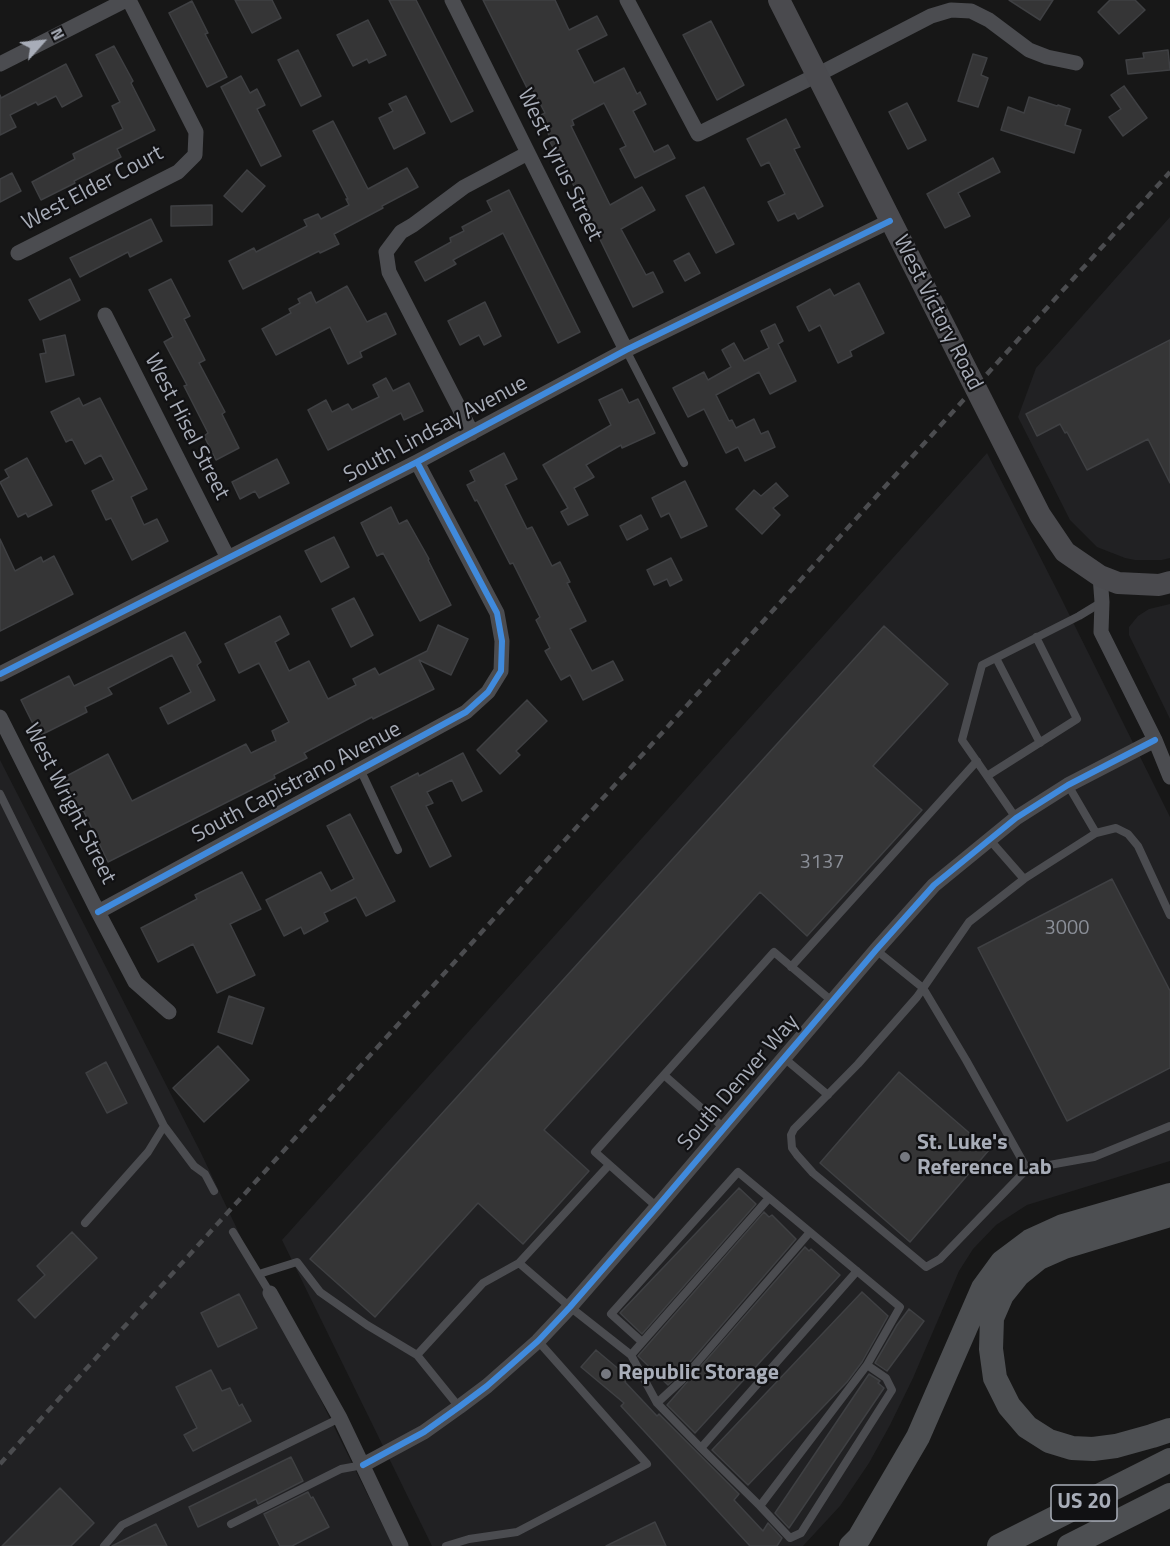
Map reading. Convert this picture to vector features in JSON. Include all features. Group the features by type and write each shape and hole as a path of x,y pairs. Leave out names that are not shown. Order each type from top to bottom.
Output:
{"main road":[{"path":"851,1546 859,1538 918,1437 983,1288 1002,1262 1030,1240 1064,1226 1170,1195"},
{"path":"1170,1215 1064,1247 1039,1258 1018,1275 1002,1294 992,1318 991,1349 995,1378 1009,1406 1027,1427 1049,1441 1072,1448 1093,1449 1116,1446 1170,1430"},
{"name":"US 20","path":"999,1546 1170,1460"},
{"name":"US 20","path":"1069,1546 1170,1495"}],"street":[{"path":"0,64 128,0"},
{"name":"West Elder Court","path":"18,253 178,172 195,155 196,132 128,0"},
{"name":"West Cyrus Street","path":"452,0 626,350"},
{"path":"627,0 698,134 931,16 951,10 971,11 989,20 1029,50 1047,57 1076,63"},
{"name":"West Victory Road","path":"779,0 1040,515 1065,552 1100,576 1118,583 1159,585 1170,582"},
{"path":"472,433 389,272 386,252 401,232 464,187 528,153"},
{"name":"South Lindsay Avenue","path":"0,674 417,462 626,350 890,221"},
{"name":"West Hisel Street","path":"105,315 228,558"},
{"name":"South Capistrano Avenue","path":"98,912 466,712 488,692 501,671 502,641 497,613 417,462"},
{"path":"1100,576 1101,632 1155,740 1170,777"},
{"name":"West Wright Street","path":"0,717 135,982 170,1012"},
{"name":"South Denver Way","path":"363,1465 424,1432 487,1386 538,1341 657,1207 934,885 1016,818 1068,785 1155,740"},
{"path":"270,1293 340,1418 400,1546"}],"lane":[{"path":"626,350 684,463"},
{"path":"1016,818 962,740 982,665 1102,602"},
{"path":"987,776 1077,719 1036,637"},
{"path":"996,658 1040,743"},
{"path":"791,967 977,761"},
{"path":"360,769 398,850"},
{"path":"1068,785 1096,833"},
{"path":"0,794 164,1126 194,1166 205,1174 214,1191"},
{"path":"1170,915 1138,846 1128,834 1116,828 1096,833 1024,879 969,922 923,988 858,1064 794,1129 791,1135 792,1148 813,1173 926,1268 940,1259 1027,1169 1094,1157 1170,1126"},
{"path":"989,839 1024,879"},
{"path":"876,950 923,988 1027,1169"},
{"path":"657,1207 595,1152 774,952 833,1002"},
{"path":"784,1058 828,1095"},
{"path":"664,1075 724,1128"},
{"path":"85,1223 148,1152 164,1126"},
{"path":"417,1355 483,1283 519,1263 609,1165"},
{"path":"642,1341 611,1314 738,1172 900,1307 867,1365 760,1506"},
{"path":"631,1355 769,1198"},
{"path":"233,1232 270,1293"},
{"path":"657,1403 682,1380 810,1232"},
{"path":"258,1274 297,1262 320,1293 417,1355 459,1407"},
{"path":"519,1263 631,1355 657,1403 790,1538 801,1533 892,1390 886,1378 867,1365"},
{"path":"701,1448 857,1271"},
{"path":"446,1546 469,1539 517,1532 647,1464 538,1341"},
{"path":"105,1546 122,1525 340,1418"},
{"path":"231,1524 341,1469 363,1465"}],"shaded area":[{"path":"1170,217 1170,558 1135,560 1097,547 1070,520 1018,417 1036,368"},
{"path":"987,453 1170,817 1170,1161 1027,1205 996,1225 973,1249 959,1271 913,1378 869,1463 840,1506 803,1546 432,1546 282,1240"},
{"path":"1170,604 1170,719 1129,635 1129,627 1138,616 1149,609"},
{"path":"0,760 201,1153 393,1546 0,1546"}],"building":[{"path":"235,0 272,0 281,18 252,33"},
{"path":"389,0 416,0 473,111 451,122"},
{"path":"483,0 555,0 569,30 597,16 607,35 577,50 594,83 624,68 637,94 640,92 646,104 633,111 654,152 668,145 675,158 635,178 620,149 626,146 604,103 572,120 574,125 571,126 610,205 642,187 655,210 621,229 646,275 653,272 663,292 633,307 550,142 552,141 539,116 545,113 533,90 529,92"},
{"path":"1009,0 1053,0 1040,20"},
{"path":"1110,0 1135,0 1145,10 1119,34 1098,12"},
{"path":"192,1 208,33 205,34 227,77 207,87 169,13"},
{"path":"368,20 386,55 369,63 367,59 353,66 337,35"},
{"path":"711,21 744,85 717,100 683,35"},
{"path":"114,46 155,130 117,149 121,157 41,200 32,182 75,159 73,154 123,129 112,106 120,102 96,55"},
{"path":"298,50 321,96 301,106 278,60"},
{"path":"1168,50 1170,70 1128,74 1126,60 1144,58 1143,53"},
{"path":"973,54 987,58 981,75 988,78 978,107 958,101"},
{"path":"66,64 82,96 62,107 56,96 38,105 36,102 10,115 16,127 0,135 0,95 1,98"},
{"path":"241,76 250,93 257,89 265,105 257,109 281,156 261,166 221,87"},
{"path":"1124,86 1147,118 1123,136 1109,117 1121,109 1111,95"},
{"path":"406,96 425,133 394,149 379,118 393,111 389,104"},
{"path":"1029,97 1070,109 1065,125 1081,130 1074,153 1001,130 1008,107 1024,113"},
{"path":"907,103 926,140 908,149 889,112"},
{"path":"786,119 800,147 794,149 823,206 798,219 795,213 778,221 768,202 785,194 769,162 761,166 747,139"},
{"path":"333,121 368,189 407,168 418,187 334,234 339,244 320,253 319,251 243,289 229,261 254,248 256,252 307,226 304,220 318,214 321,219 349,205 313,131"},
{"path":"993,158 1000,172 958,193 970,216 945,228 927,194"},
{"path":"247,170 265,186 242,212 224,196"},
{"path":"12,173 21,191 0,202 0,179"},
{"path":"704,187 734,244 716,253 686,196"},
{"path":"509,190 580,332 558,343 503,233 453,260 456,264 425,281 415,262 451,242 450,238 464,231 462,227 492,211 487,201"},
{"path":"212,205 212,225 171,226 171,206"},
{"path":"151,219 162,241 130,257 128,252 80,277 70,258"},
{"path":"689,253 700,273 685,281 674,261"},
{"path":"70,279 80,300 40,320 29,300"},
{"path":"171,279 190,316 184,319 205,360 199,363 225,412 222,414 239,448 216,460 204,436 208,433 184,386 187,385 164,342 173,337 149,290"},
{"path":"859,283 884,333 850,351 852,356 838,363 820,325 809,331 797,307 830,289 834,296"},
{"path":"347,286 367,322 386,313 396,334 360,352 362,357 348,364 330,327 276,355 262,329 291,313 289,309 300,303 298,299 311,292 316,303"},
{"path":"485,302 501,336 484,345 479,335 460,345 448,321"},
{"path":"775,324 783,341 778,344 796,381 770,394 759,372 716,395 729,421 732,420 736,428 754,419 761,434 768,431 775,447 745,461 738,447 726,453 704,409 688,417 673,388 704,372 708,380 731,367 722,350 734,343 744,361 769,348 761,331"},
{"path":"65,335 74,375 46,382 40,354 46,353 43,340"},
{"path":"1170,340 1170,483 1148,439 1087,470 1067,432 1065,433 1060,424 1037,436 1026,414"},
{"path":"386,378 393,391 409,383 423,411 404,420 401,413 328,450 308,410 326,400 332,412 348,404 352,410 379,397 373,385"},
{"path":"622,389 629,403 638,399 655,433 622,448 621,445 586,465 594,477 574,488 588,515 568,525 561,512 568,508 543,465 611,425 599,400"},
{"path":"79,398 83,406 100,398 147,489 131,497 144,525 157,519 168,541 132,560 111,518 106,520 92,491 114,480 101,455 85,464 72,439 66,442 51,412"},
{"path":"504,453 517,479 505,485 527,529 532,527 552,566 560,562 570,582 567,583 586,621 570,629 592,671 613,661 623,680 583,700 570,675 561,680 545,651 550,648 536,620 540,617 513,563 510,564 467,485 475,481 470,471"},
{"path":"27,458 52,505 28,517 26,513 18,517 0,482 9,477 5,470"},
{"path":"277,459 289,483 259,498 255,491 240,499 232,482"},
{"path":"685,481 707,526 681,538 669,513 661,517 652,498"},
{"path":"776,483 788,496 773,508 780,515 762,534 736,509 754,490 761,496"},
{"path":"391,507 399,524 407,520 451,605 420,621 383,553 377,556 361,523"},
{"path":"641,515 648,529 627,540 620,526"},
{"path":"334,537 349,567 321,582 305,551"},
{"path":"0,539 15,571 41,557 43,562 54,556 73,594 0,631"},
{"path":"671,558 682,580 670,586 667,579 654,585 647,570"},
{"path":"354,598 373,635 351,647 332,609"},
{"path":"280,616 289,634 275,642 289,671 309,661 328,699 356,685 353,679 375,668 379,675 427,651 438,625 468,639 451,675 419,660 434,689 373,719 372,717 304,753 307,758 274,775 275,778 108,862 83,810 78,813 61,779 108,754 132,801 246,744 251,753 276,741 272,731 289,722 259,663 239,673 225,644"},
{"path":"884,626 948,684 873,766 922,810 807,936 760,892 544,1130 589,1171 523,1244 478,1203 375,1317 310,1259"},
{"path":"185,632 201,662 197,665 215,700 168,724 160,708 191,692 172,655 108,688 112,694 85,707 87,712 39,736 21,700 69,676 74,686"},
{"path":"527,700 547,721 516,751 520,755 500,774 477,750"},
{"path":"463,753 482,791 462,801 452,780 427,792 433,803 426,806 451,856 430,867 391,787 418,773 419,776"},
{"path":"350,814 395,901 366,916 356,897 324,913 328,921 304,934 301,927 284,936 266,900 321,872 331,891 354,879 327,826"},
{"path":"242,872 261,909 230,924 255,975 217,993 193,944 158,962 141,928 197,899 195,895"},
{"path":"1112,879 1170,991 1170,1068 1067,1121 978,948"},
{"path":"229,996 264,1008 252,1044 218,1032"},
{"path":"218,1046 249,1080 204,1122 173,1088"},
{"path":"106,1062 127,1103 107,1113 86,1073"},
{"name":"St. Luke's Reference Lab","path":"899,1072 989,1150 910,1242 820,1163"},
{"path":"739,1188 756,1204 642,1334 620,1313"},
{"path":"764,1212 769,1217 772,1215 796,1239 668,1385 638,1356"},
{"path":"72,1232 97,1258 35,1318 18,1300 45,1275 37,1266"},
{"path":"805,1247 809,1251 811,1249 840,1275 695,1433 667,1405"},
{"path":"862,1292 888,1316 862,1362 847,1382 748,1485 712,1450"},
{"path":"239,1294 257,1328 218,1347 201,1313"},
{"path":"909,1309 924,1321 887,1371 875,1363"},
{"path":"596,1350 628,1377 625,1382 657,1416 659,1414 739,1494 734,1500 763,1531 768,1523 782,1538 777,1546 750,1546 621,1406 624,1403 581,1367"},
{"path":"211,1370 222,1391 230,1388 239,1406 242,1404 251,1421 193,1451 184,1435 197,1428 176,1387"},
{"path":"869,1374 880,1381 878,1383 884,1388 789,1528 775,1513"},
{"path":"291,1457 303,1481 258,1504 256,1499 198,1527 189,1507"},
{"path":"60,1488 94,1523 71,1546 2,1546"},
{"path":"308,1492 329,1527 292,1546 280,1546 264,1514"},
{"path":"655,1522 666,1546 606,1546"},
{"path":"156,1524 167,1546 112,1546"}],"railway":[{"path":"0,1464 1170,172"}],"cycle path":[{"path":"0,674 417,462 626,350 890,221"},
{"path":"98,912 466,712 488,692 501,671 502,641 497,613 417,462"},
{"path":"363,1465 424,1432 487,1386 538,1341 657,1207 934,885 1016,818 1068,785 1155,740"}],"place":[{"name":"St. Luke's Reference Lab","path":"905,1157"},
{"name":"Republic Storage","path":"606,1374"}]}
